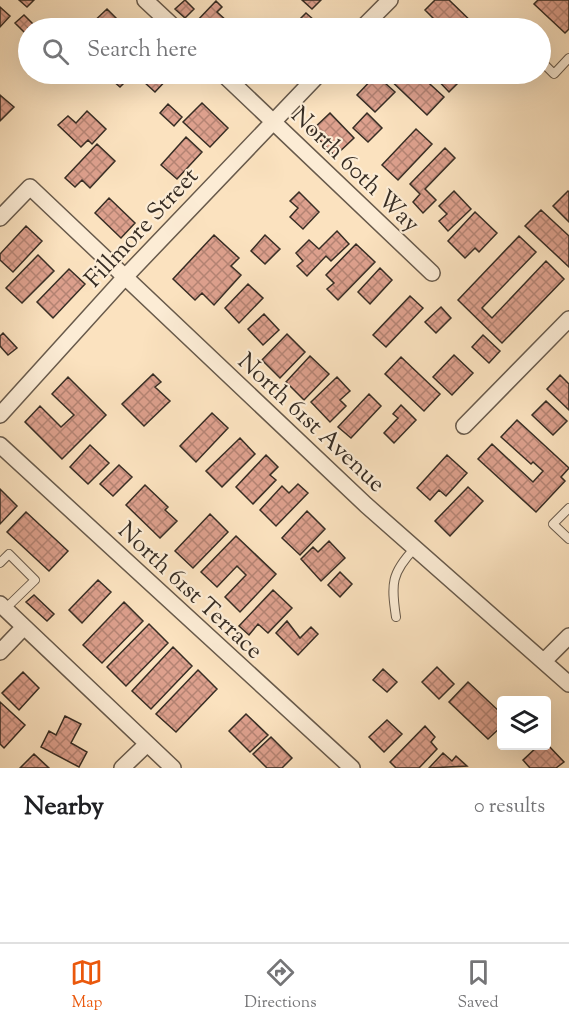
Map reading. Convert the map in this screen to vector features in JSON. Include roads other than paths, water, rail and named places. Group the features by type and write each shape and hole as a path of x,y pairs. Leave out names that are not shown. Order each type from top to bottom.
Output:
{"street":[{"path":"145,0 164,18"},
{"path":"372,18 390,0"},
{"name":"North 60th Way","path":"234,84 432,273"},
{"name":"Fillmore Street","path":"0,415 125,277 309,84"},
{"name":"North 61st Avenue","path":"0,218 30,187 366,505 569,684"},
{"path":"464,426 569,319"},
{"name":"North 61st Terrace","path":"0,445 352,768"},
{"path":"3,607 173,768"},
{"path":"0,652 24,627"},
{"path":"544,661 569,636"},
{"path":"122,768 147,744"}],"lane":[{"path":"551,71 554,74 569,58"},
{"path":"569,508 553,525 569,539"},
{"path":"396,617 393,596 394,576 399,566 415,548"},
{"path":"0,563 9,554 35,580 3,607"}]}
